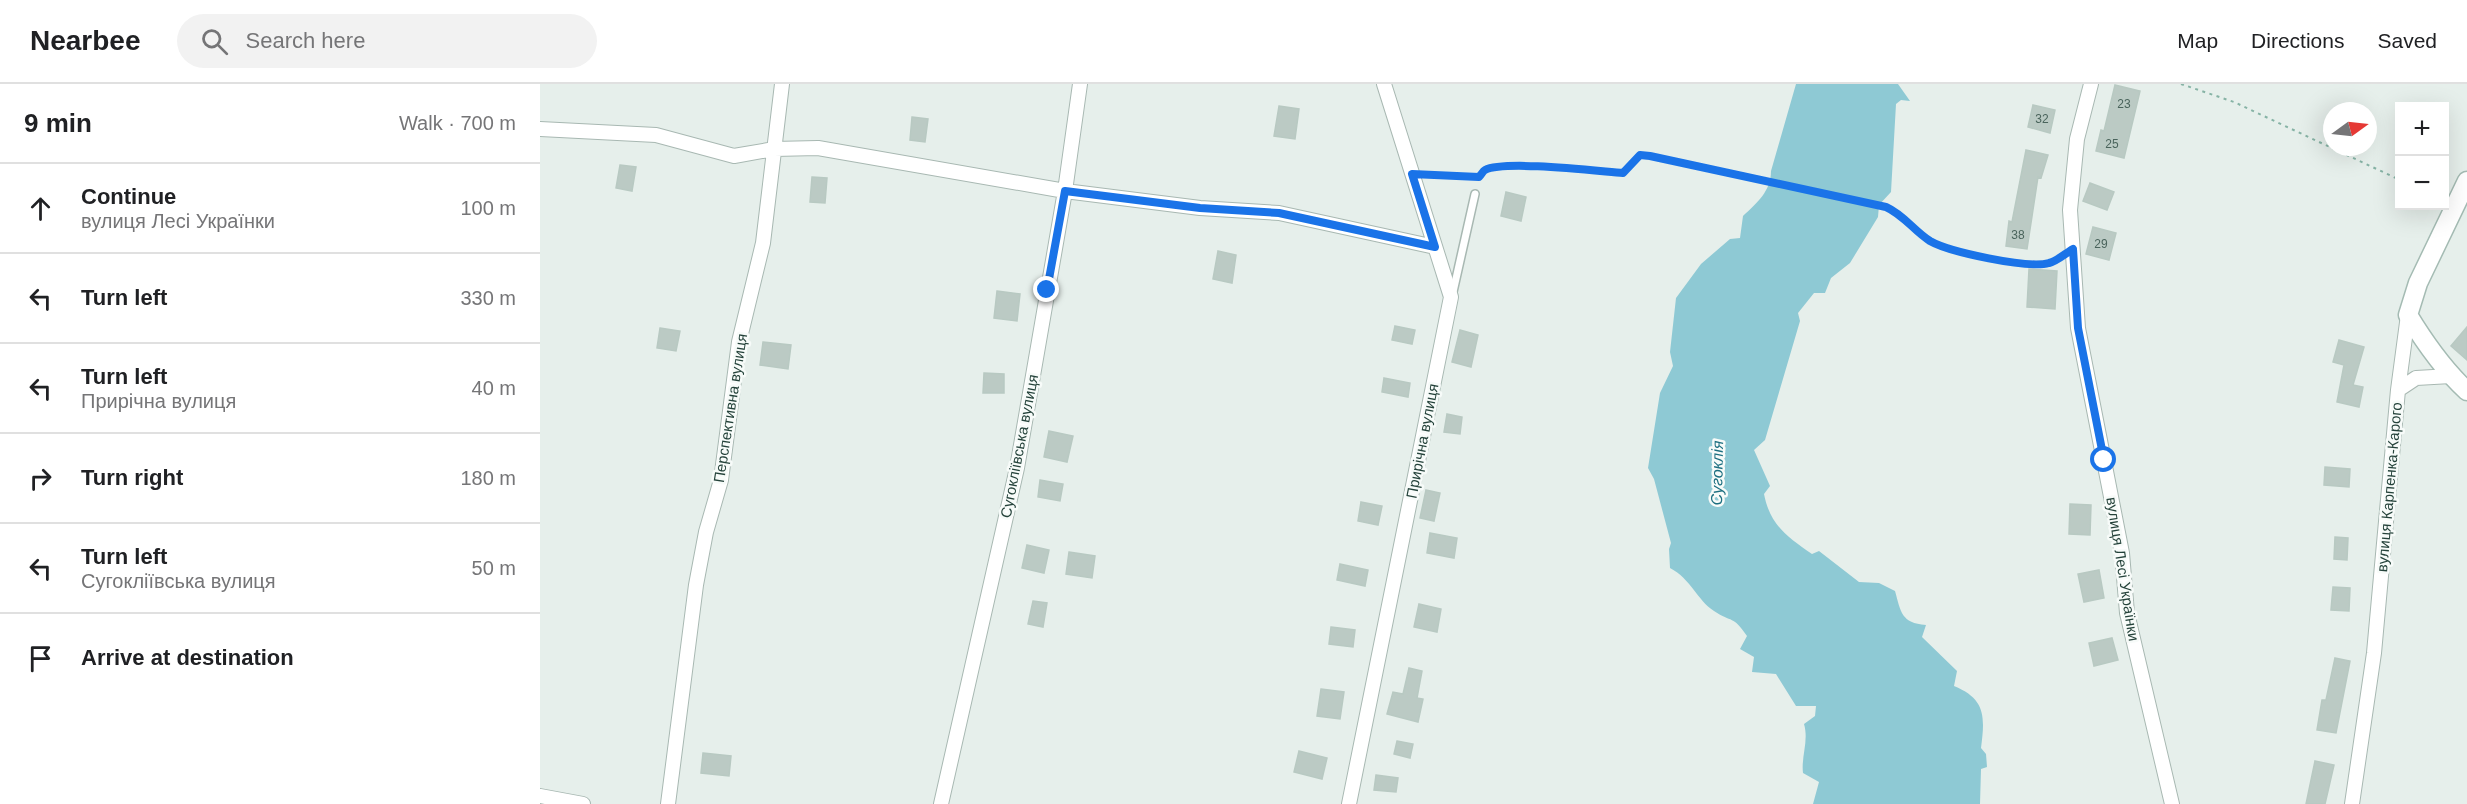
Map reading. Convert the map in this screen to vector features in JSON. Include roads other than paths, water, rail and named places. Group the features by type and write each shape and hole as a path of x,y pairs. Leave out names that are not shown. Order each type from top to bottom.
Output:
{"street":[{"name":"Перспективна вулиця","path":"668,804 696,585 706,532 721,480 739,342 763,243 782,84"},
{"name":"Сугокліївська вулиця","path":"941,804 1017,468 1065,191 1080,84"},
{"name":"Прирічна вулиця","path":"1349,804 1451,297 1384,84"},
{"name":"вулиця Лесі Українки","path":"2091,84 2077,139 2070,210 2078,328 2122,553 2127,614 2172,804"},
{"path":"540,129 656,135 734,156 774,149 818,148 1065,191 1200,208 1279,213 1435,247"},
{"name":"вулиця Карпенка-Карого","path":"2352,804 2374,652 2398,390 2408,315 2418,283 2467,181"},
{"path":"2408,315 2423,341 2451,376 2467,391"},
{"path":"2398,390 2416,378 2451,376"},
{"path":"540,796 583,804"}],"lane":[{"path":"1451,297 1475,194"}],"water":[{"name":"Сугоклія","path":"1796,84 1898,84 1910,101 1901,100 1896,104 1891,192 1879,205 1878,217 1850,263 1831,278 1825,293 1814,293 1798,313 1800,321 1765,440 1754,450 1770,486 1764,494 1775,522 1795,542 1812,554 1819,551 1859,582 1879,583 1895,591 1903,615 1911,622 1926,625 1922,637 1957,671 1954,686 1972,697 1981,710 1983,727 1981,748 1986,754 1987,767 1981,769 1980,804 1813,804 1819,782 1803,773 1806,736 1804,724 1815,716 1816,706 1796,706 1776,674 1752,672 1754,657 1740,649 1747,636 1742,629 1735,622 1708,606 1683,578 1670,568 1671,543 1654,479 1648,468 1660,393 1673,366 1670,352 1676,298 1701,264 1730,239 1740,238 1743,216 1758,201 1769,185"}]}
